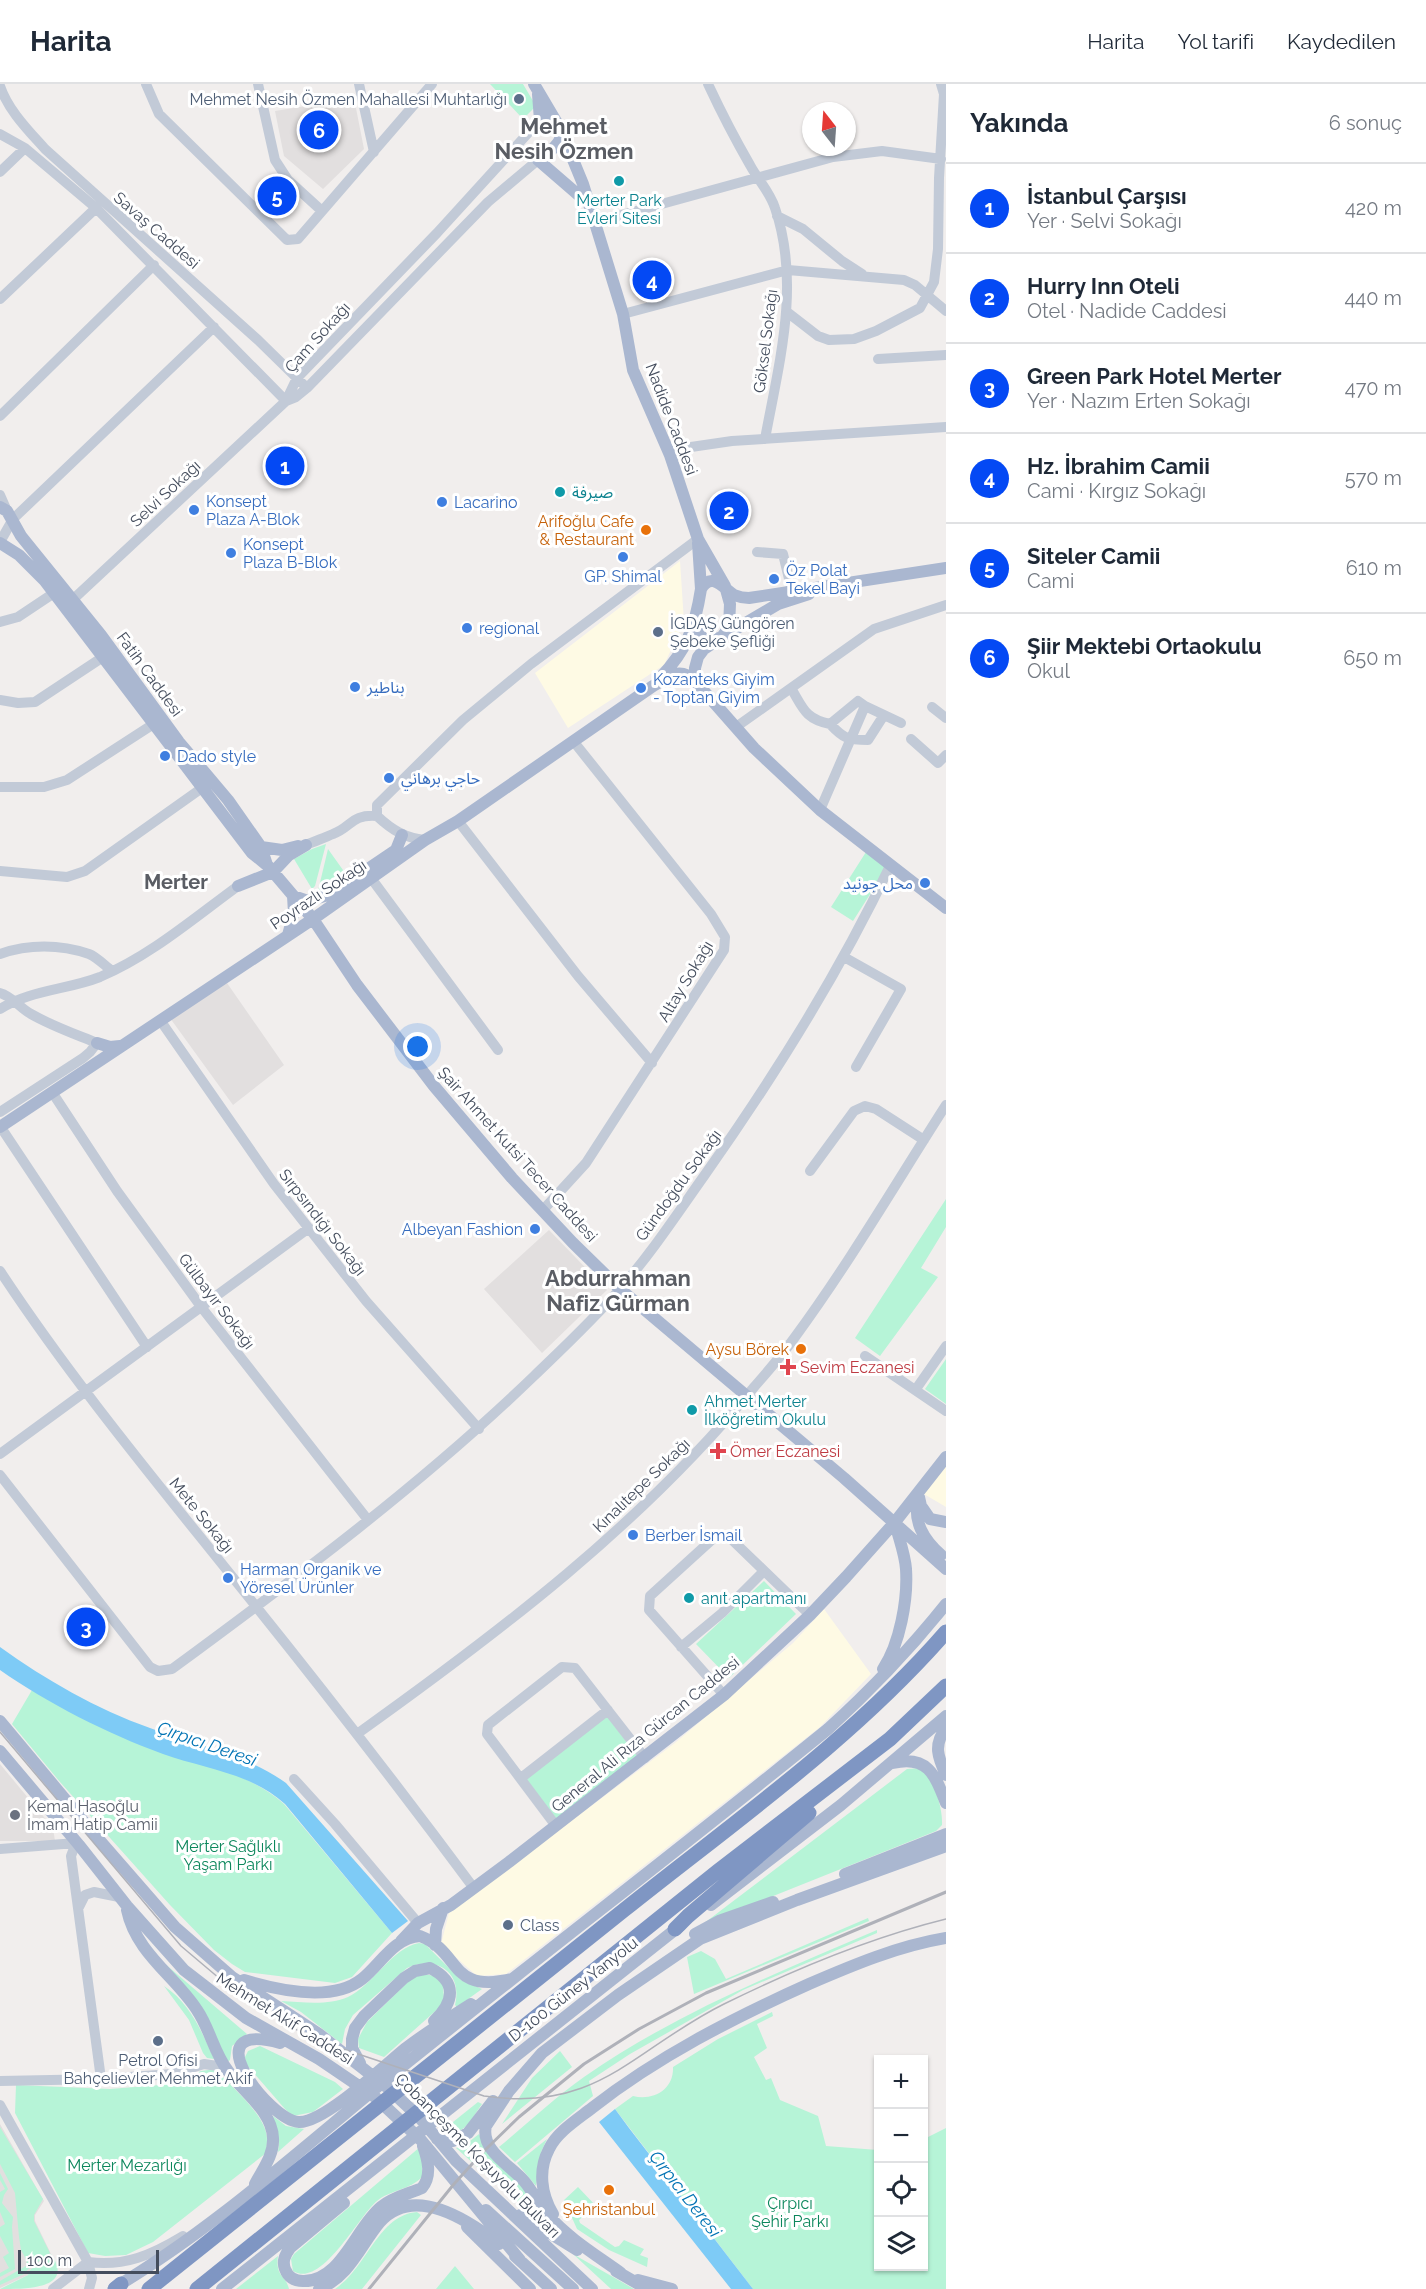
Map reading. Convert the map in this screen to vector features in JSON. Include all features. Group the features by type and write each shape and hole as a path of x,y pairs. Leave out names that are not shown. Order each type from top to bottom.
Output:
{"highway":[{"path":"149,2289 368,2104 390,2077 830,1745 906,1676 946,1632"},
{"path":"196,2289 718,1871 897,1733 946,1686"},
{"path":"675,1929 814,1809 850,1770"}],"main road":[{"path":"535,87 553,119 540,120 535,87"},
{"name":"Nadide Caddesi","path":"553,119 562,135 591,206 623,314 633,370 670,455 698,539"},
{"path":"562,135 551,151 538,160 591,206"},
{"name":"Fatih Caddesi","path":"7,512 21,536 69,603 228,800 261,847 270,869"},
{"path":"695,619 701,637 710,641 722,637 729,627 730,604 725,586 698,539"},
{"path":"653,686 682,652 692,632 701,589 698,539"},
{"name":"Fatih Caddesi","path":"0,543 19,555 54,593 69,603 103,657 152,724 252,853 270,869 313,919"},
{"path":"701,589 710,580 725,586 740,597 749,598 946,570"},
{"path":"695,681 698,657 704,649 778,604 819,591 946,570"},
{"path":"653,686 680,672 685,673 695,681 754,748 820,810 946,908"},
{"name":"Poyrazlı Sokağı","path":"0,1126 313,919 425,840 458,821 653,686"},
{"path":"288,935 294,913 293,896 308,901 332,894 396,850 402,836"},
{"path":"261,847 282,850 306,845"},
{"path":"238,886 270,869 306,845"},
{"name":"Şair Ahmet Kutsi Tecer Caddesi","path":"313,919 357,985 434,1086 543,1210 620,1289 943,1562"},
{"path":"95,1063 99,1054 97,1043 110,1047 121,1046"},
{"name":"General Ali Rıza Gürcan Caddesi","path":"232,1977 278,1988 308,1992 337,1992 360,1981 418,1923 451,1905 724,1695 810,1615 895,1522 946,1457"},
{"path":"919,1493 921,1506 930,1519 946,1521"},
{"path":"919,1493 915,1510 920,1528 943,1562"},
{"path":"868,1692 892,1653 901,1618 906,1570 895,1522"},
{"path":"296,2046 256,2038 244,2043 237,2060 242,2072 273,2108 285,2118 295,2122 305,2123 315,2119 348,2095 390,2077 788,1761 868,1692 916,1641 946,1604"},
{"name":"D-100 Güney Yanyolu","path":"222,2289 675,1929 760,1868 892,1763 946,1716"},
{"name":"Çobançeşme Koşuyolu Bulvarı","path":"0,1721 175,1928 232,1977 304,2023 388,2088 419,2117 456,2161 592,2289"},
{"path":"946,1728 936,1751 946,1775"},
{"name":"Mehmet Akif Caddesi","path":"0,1751 169,1955 198,1982 246,2018 296,2046 375,2097 401,2119 463,2189"},
{"path":"892,1763 907,1760 922,1763 936,1780 946,1803"},
{"path":"437,2139 453,2141 468,2133 532,2053 617,1988 696,1933 719,1921 806,1890 946,1834"},
{"path":"647,2289 561,2228 541,2207 527,2184 494,2152 486,2138 486,2126 492,2115 533,2062 618,1995 700,1939 797,1900 946,1846"},
{"path":"123,1901 135,1933 154,1961 197,2010 224,2067 266,2117 273,2133 273,2149 251,2191"},
{"path":"435,1945 436,1929 442,1908"},
{"path":"401,1941 420,1936 435,1945 450,1963 471,1979 483,1983 516,1978"},
{"path":"561,2228 548,2206 542,2187 549,2147 562,2133 609,2095 706,2034 776,1998 868,1959 901,1948 946,1938"},
{"path":"366,2071 357,2060 352,2048 355,2028 363,2016 404,1978 415,1971 430,1968 446,1979 450,1987 449,2004 444,2012 408,2046 390,2077"},
{"path":"408,2046 486,1994 516,1978"},
{"path":"277,2169 290,2152 348,2095"},
{"path":"116,2287 220,2215 277,2169 368,2104"},
{"path":"386,2160 329,2217 290,2248 284,2257 283,2265 292,2280 306,2282 322,2275 348,2252 382,2205 393,2198 423,2188 429,2170 421,2140"},
{"path":"463,2189 479,2212 520,2260"},
{"name":"Çobançeşme Koşuyolu Bulvarı","path":"463,2189 573,2289"},
{"path":"319,2289 347,2269 381,2222 393,2211 414,2204 438,2208 474,2224 520,2260 551,2289"},
{"path":"506,2207 592,2259 626,2276 672,2289"},
{"path":"460,2219 530,2289"}],"street":[{"path":"146,84 159,114 286,240 298,239 432,84"},
{"path":"258,84 275,160 288,180 322,211"},
{"path":"359,84 374,152"},
{"name":"Göksel Sokağı","path":"708,84 731,132 767,191 777,216 788,270 787,312 765,439"},
{"name":"Savaş Caddesi","path":"0,86 18,118 45,149 307,388"},
{"path":"787,312 818,336 829,340 854,339 876,331 920,308 934,282 943,218 941,159 944,91"},
{"name":"Çam Sokağı","path":"286,401 297,378 437,233 540,120"},
{"name":"Savaş Caddesi","path":"0,134 25,148 96,208 286,401"},
{"path":"0,172 25,148"},
{"path":"596,222 833,157 882,151 941,159"},
{"name":"Çam Sokağı","path":"286,401 296,397 307,388 488,202 538,160"},
{"path":"0,299 96,208"},
{"path":"777,216 803,229 842,261 865,276"},
{"path":"0,416 154,265"},
{"path":"623,314 788,270 904,280 915,285 946,311"},
{"path":"7,512 214,327"},
{"path":"878,359 946,355"},
{"name":"Selvi Sokağı","path":"69,603 286,401"},
{"path":"670,455 691,447 765,439 946,427"},
{"path":"0,495 7,512 0,543"},
{"path":"377,816 377,805 463,720 531,664 698,539"},
{"path":"757,552 783,554 792,591"},
{"path":"0,622 18,617 54,593"},
{"path":"736,727 874,629 946,605"},
{"path":"0,700 18,703 35,702 103,657"},
{"path":"791,688 807,715 819,722 830,724 841,736 852,740 868,740 884,715"},
{"path":"830,724 858,700 865,706 900,723"},
{"path":"820,810 865,706"},
{"path":"932,707 946,718"},
{"path":"0,787 44,787 67,780 152,724"},
{"path":"911,740 938,763 946,755"},
{"name":"Altay Sokağı","path":"543,1210 586,1163 652,1064 724,950 725,936 711,914 574,742"},
{"path":"0,870 67,877 85,871 202,788"},
{"path":"306,845 334,834 361,817 377,816 402,836 425,840"},
{"path":"458,821 578,975 652,1064"},
{"name":"Gündoğdu Sokağı","path":"0,1475 150,1667 158,1671 172,1670 430,1471 479,1429 620,1289 753,1107 844,957 890,866"},
{"path":"371,878 498,1050"},
{"path":"0,1009 14,1000 99,977 112,971 166,938 238,886"},
{"path":"0,954 15,948 32,946 57,948 91,955 112,971"},
{"path":"844,957 901,989 856,1067"},
{"path":"0,993 14,1000 24,1010 97,1043 83,1058 0,1112"},
{"name":"Sırpsındığı Sokağı","path":"160,1020 262,1166 309,1228 366,1301 479,1429"},
{"name":"Gülbayır Sokağı","path":"52,1092 117,1191 202,1308 368,1520"},
{"name":"Kınalıtepe Sokağı","path":"357,1734 501,1629 652,1499 708,1442 795,1338 820,1303 865,1236 946,1105"},
{"path":"810,1171 854,1111 865,1106 876,1109 924,1140"},
{"path":"0,1126 147,1347"},
{"path":"0,1454 309,1228"},
{"name":"Mete Sokağı","path":"0,1271 24,1308 86,1391 357,1734 473,1887"},
{"path":"916,1389 946,1346"},
{"path":"865,1356 946,1411"},
{"path":"724,1695 649,1610 650,1596 716,1536 728,1536 810,1615"},
{"path":"681,1647 722,1613 763,1572"},
{"path":"556,1826 487,1734 488,1725 562,1667 575,1668 645,1758"},
{"path":"521,1778 608,1710"},
{"path":"294,1779 418,1923"},
{"path":"0,1849 76,1843 71,1856 101,2079"},
{"path":"78,1908 85,1895 93,1892 123,1901"},
{"path":"0,2081 101,2079 172,2074 204,2064 224,2067"},
{"path":"0,2105 88,2262 92,2278 89,2289"},
{"path":"53,2289 88,2262 106,2264 126,2262 171,2243 220,2215"}],"shaded area":[{"path":"354,98 364,149 323,189 284,156 275,111"},
{"path":"680,561 684,622 664,665 568,728 535,673"},
{"path":"227,983 284,1065 233,1105 170,1018"},
{"path":"549,1230 607,1290 542,1353 484,1289"},
{"path":"946,1466 946,1507 924,1494"},
{"path":"824,1609 871,1674 820,1727 506,1974 477,1976 441,1944 449,1913 675,1743 793,1643"},
{"path":"0,1764 53,1828 55,1841 0,1841"},
{"path":"0,2124 44,2201 35,2215 35,2221 51,2254 30,2270 28,2275 0,2288"}],"green space":[{"path":"490,84 523,84 536,106 523,119"},
{"path":"326,844 315,886 312,889 294,859"},
{"path":"328,849 348,877 327,889 318,891"},
{"path":"866,852 888,866 853,921 831,907"},
{"path":"946,1199 946,1227 921,1268 938,1277 880,1356 855,1338"},
{"path":"946,1359 946,1404 925,1389"},
{"path":"764,1581 796,1614 729,1678 696,1644"},
{"name":"Merter Sağlıklı Yaşam Parkı","path":"32,1690 114,1733 203,1762 267,1791 284,1804 392,1933 352,1977 335,1983 245,1972 232,1964 214,1950 170,1905 60,1782 12,1724"},
{"path":"607,1716 638,1757 557,1820 525,1779"},
{"path":"920,1768 933,1786 939,1802 942,1825 936,1831 703,1924 907,1769"},
{"path":"868,1918 869,1921 694,1994 687,1957 701,1951 715,1959 726,1979"},
{"path":"877,1930 877,1933 743,1990 630,2054 589,2081 593,2096 515,2162 499,2147 551,2102 618,2054 727,1996"},
{"path":"419,1943 425,1944 461,1980 482,1989 457,2007 455,2005 455,1983 445,1969 428,1964 407,1968 353,2015 345,2029 342,2044 301,2012 281,2001 324,2002 348,1997 366,1984 400,1952"},
{"path":"164,1963 247,2034 232,2046 230,2060 227,2062"},
{"path":"425,1974 434,1976 443,1984 444,1999 441,2006 384,2057 359,2048 358,2039 367,2022 412,1978"},
{"path":"164,1986 188,2009 214,2059 207,2058 203,2053 189,2020"},
{"name":"Çırpıcı Şehir Parkı","path":"772,2012 773,2016 757,2024 767,2048 754,2057 766,2080 771,2078 780,2100 818,2116 826,2146 874,2150 874,2271 928,2271 928,2137 946,2128 946,2289 753,2289 615,2109 633,2096 648,2097 661,2092 670,2082 673,2067 718,2039"},
{"path":"260,2046 335,2082 343,2089 313,2112 293,2116 246,2064 245,2057 248,2051"},
{"path":"560,2051 572,2067 502,2124 532,2078"},
{"name":"Merter Mezarlığı","path":"215,2069 250,2105 261,2121 267,2135 266,2153 153,2242 126,2255 105,2256 88,2253 15,2113 16,2085 110,2089 172,2084 201,2071"},
{"path":"478,2102 482,2104 467,2126 451,2132 443,2130"},
{"path":"273,2116 286,2126 304,2129 278,2152 279,2144"},
{"path":"0,2127 43,2199 34,2215 34,2221 50,2253 26,2273 0,2285 0,2281 26,2266 27,2261 21,2250 15,2193 0,2164"},
{"path":"479,2134 488,2150 522,2186 542,2221 456,2148 465,2145"},
{"path":"547,2139 541,2152 536,2186 517,2163"},
{"path":"420,2147 422,2177 412,2185 377,2201 339,2248 316,2270 304,2274 293,2271 291,2259 294,2254"},
{"path":"0,2173 8,2189 2,2203 13,2217 15,2269 0,2277 0,2273 9,2268 3,2257 9,2253 0,2236 0,2227 5,2224 0,2212 0,2192 5,2189 0,2180"},
{"path":"578,2187 596,2206 579,2220 580,2223 615,2247 624,2240 644,2249 640,2255 648,2258 647,2267 609,2250 577,2229 564,2200"},
{"path":"417,2212 421,2215 362,2289 335,2289 356,2269 382,2232 392,2222 404,2215"},
{"path":"51,2254 57,2266 57,2274 53,2280 35,2287 0,2289 28,2275 30,2270"},
{"path":"573,2254 634,2289 611,2289"},
{"path":"278,2256 279,2272 289,2289 236,2289"},
{"path":"455,2266 474,2289 436,2289"}],"water":[{"path":"0,1647 35,1671 91,1703 150,1728 237,1757 271,1773 286,1783 408,1921 392,1933 285,1804 272,1794 258,1785 227,1773 142,1746 58,1706 0,1670"},
{"path":"615,2109 753,2289 731,2289 599,2122"}],"tram line":[{"path":"0,1732 181,1946 226,1984 287,2025 322,2042 484,2096 524,2099 557,2095 586,2086 613,2073 692,2022 751,1991 861,1945 946,1919"}],"railway":[{"path":"369,2289 482,2153 519,2117 584,2064 639,2029 706,1993 946,1892"}],"place":[{"name":"Mehmet Nesih Özmen Mahallesi Muhtarlığı","path":"519,99"},
{"name":"Şiir Mektebi Ortaokulu","path":"319,130"},
{"name":"Merter Park Evleri Sitesi","path":"619,181"},
{"name":"Siteler Camii","path":"277,196"},
{"name":"Hz. İbrahim Camii","path":"652,280"},
{"name":"İstanbul Çarşısı","path":"285,466"},
{"name":"صيرفة","path":"560,492"},
{"name":"Lacarino","path":"442,502"},
{"name":"Konsept Plaza A-Blok","path":"194,510"},
{"name":"Hurry Inn Oteli","path":"729,511"},
{"name":"Arifoğlu Cafe & Restaurant","path":"646,530"},
{"name":"Konsept Plaza B-Blok","path":"231,553"},
{"name":"GP. Shimal","path":"623,557"},
{"name":"Öz Polat Tekel Bayi","path":"774,579"},
{"name":"regional","path":"467,628"},
{"name":"İGDAŞ Güngören Şebeke Şefliği","path":"658,632"},
{"name":"بناطير","path":"355,687"},
{"name":"Kozanteks Giyim - Toptan Giyim","path":"641,688"},
{"name":"Dado style","path":"165,756"},
{"name":"حاجي برهاني","path":"389,778"},
{"name":"محل جونيد","path":"925,883"},
{"name":"Albeyan Fashion","path":"535,1229"},
{"name":"Aysu Börek","path":"801,1349"},
{"name":"Sevim Eczanesi","path":"788,1367"},
{"name":"Ahmet Merter İlköğretim Okulu","path":"692,1410"},
{"name":"Ömer Eczanesi","path":"718,1451"},
{"name":"Berber İsmail","path":"633,1535"},
{"name":"Harman Organik ve Yöresel Ürünler","path":"228,1578"},
{"name":"anıt apartmanı","path":"689,1598"},
{"name":"Green Park Hotel Merter","path":"86,1627"},
{"name":"Kemal Hasoğlu İmam Hatip Camii","path":"15,1815"},
{"name":"Class","path":"508,1925"},
{"name":"Petrol Ofisi Bahçelievler Mehmet Akif","path":"158,2041"},
{"name":"Şehristanbul","path":"609,2190"}],"district":[{"name":"Mehmet Nesih Özmen","path":"564,138"},
{"name":"Merter","path":"176,882"},
{"name":"Abdurrahman Nafiz Gürman","path":"618,1290"}],"water label":[{"name":"Çırpıcı Deresi","path":"207,1744"},
{"name":"Çırpıcı Deresi","path":"685,2194"}]}
